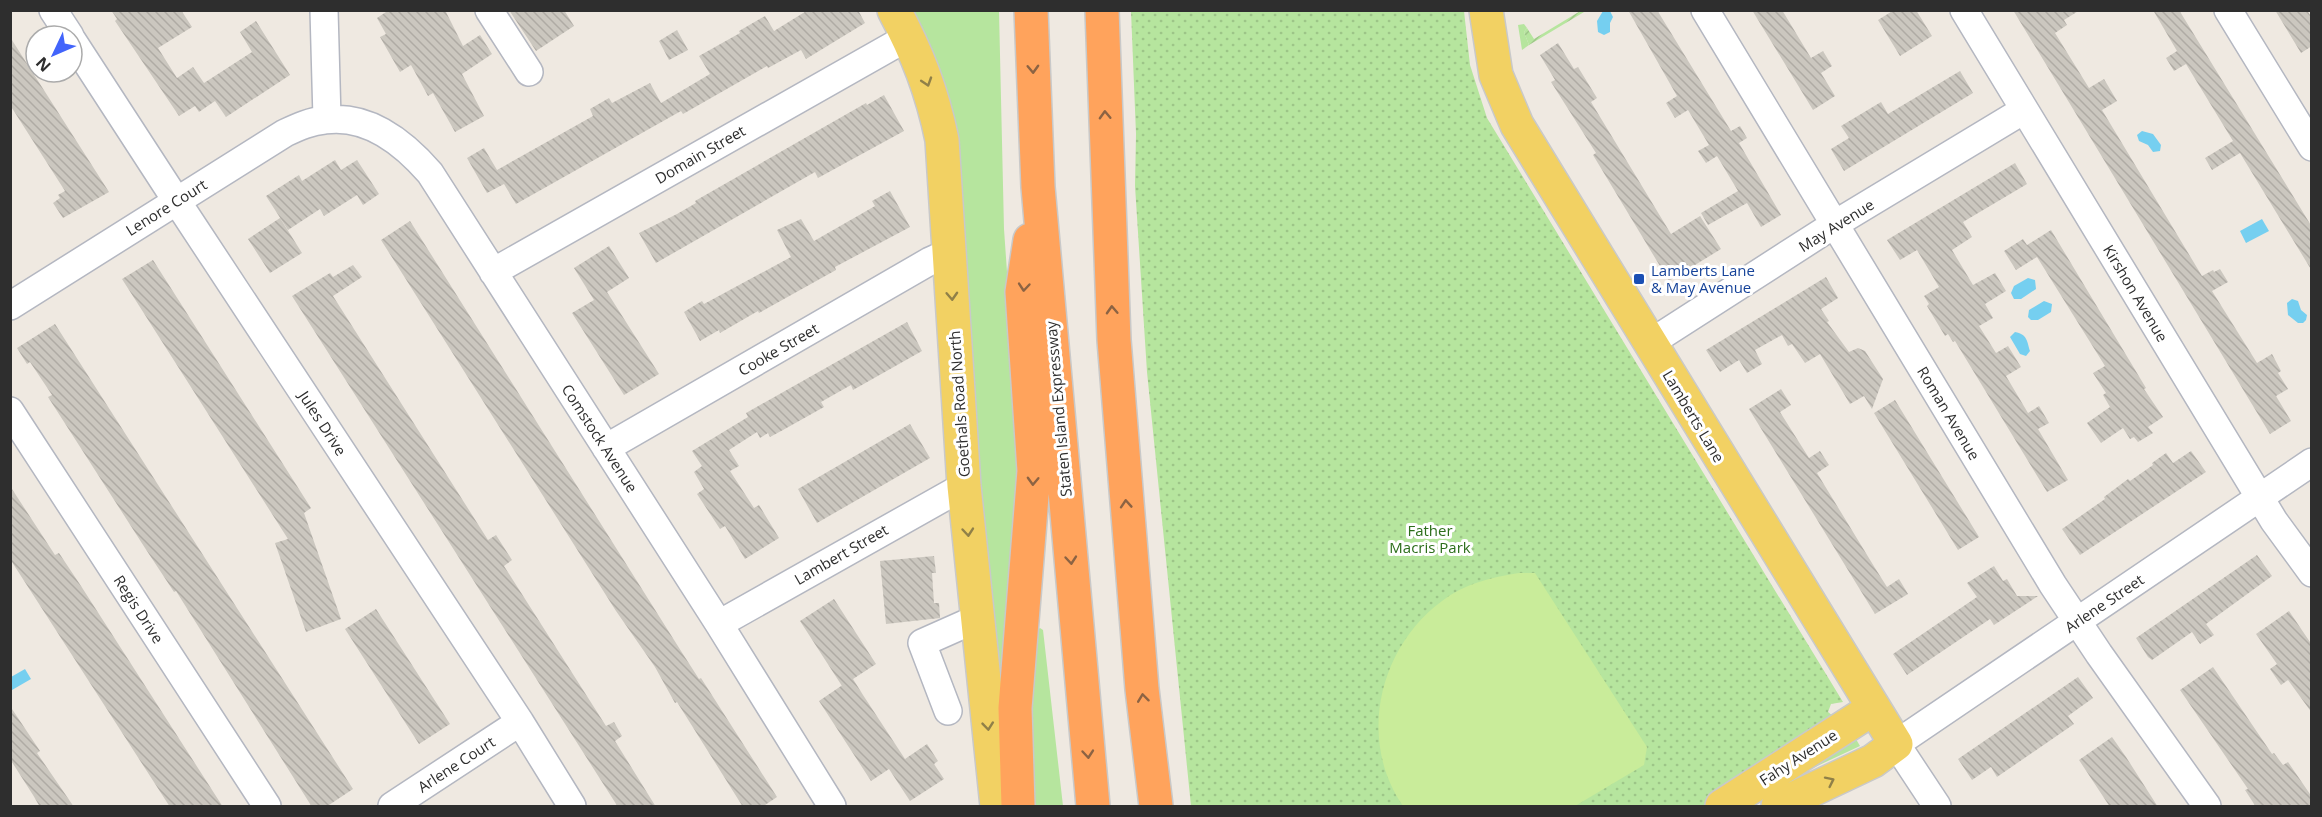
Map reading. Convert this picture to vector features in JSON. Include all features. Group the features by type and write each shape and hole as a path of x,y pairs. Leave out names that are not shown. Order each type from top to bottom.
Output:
{"highway":[{"name":"Staten Island Expressway","path":"1031,10 1038,188 1093,807"},
{"path":"1102,10 1114,340 1129,550 1156,807"},
{"path":"1018,807 1015,708 1034,471 1022,292 1038,188"}],"main road":[{"name":"Lamberts Lane","path":"1486,10 1492,57 1508,109 1896,744"},
{"name":"Goethals Road North","path":"901,24 919,58 937,114 944,165 964,486 997,807"},
{"name":"Fahy Avenue","path":"1722,807 1874,708"},
{"name":"Fahy Avenue","path":"1778,807 1873,761 1896,744"}],"street":[{"name":"Jules Drive","path":"53,10 62,24"},
{"path":"324,10 327,119"},
{"path":"489,10 529,72"},
{"name":"Roman Avenue","path":"1705,10 2053,585 2207,807"},
{"name":"Kirshon Avenue","path":"1964,10 2259,497 2312,573"},
{"path":"2228,10 2312,147"},
{"name":"Domain Street","path":"494,272 901,24"},
{"name":"Jules Drive","path":"84,58 520,722 572,807"},
{"name":"May Avenue","path":"1650,343 1835,224 2024,110"},
{"name":"Lenore Court","path":"10,306 285,133 327,119"},
{"name":"Comstock Avenue","path":"327,119 350,121 375,128 396,139 412,152 430,173 719,624 832,807"},
{"name":"Cooke Street","path":"606,448 930,261 950,252"},
{"name":"Regis Drive","path":"10,411 267,807"},
{"name":"Arlene Street","path":"1896,744 2312,462"},
{"name":"Lambert Street","path":"719,624 964,486"},
{"path":"948,711 922,643 976,619"},
{"name":"Arlene Court","path":"392,807 520,722"},
{"name":"Lamberts Lane","path":"1896,744 1937,807"}],"green space":[{"name":"Father Macris Park","path":"1234,10 1242,12 1464,11 1470,65 1487,118 1843,702 1831,704 1828,712 1839,721 1708,806 1191,806 1147,372 1135,186 1136,134 1131,11"},
{"path":"1582,10 1584,12 1529,45 1524,32 1527,28 1534,39"},
{"path":"911,11 999,11 1004,229 1021,472 1001,695 979,483 953,115 936,62"},
{"path":"1524,24 1527,28 1524,32 1529,45 1522,50 1518,25"},
{"path":"1519,573 1535,573 1647,747 1644,765 1575,806 1403,806 1389,780 1381,753 1379,724 1382,696 1390,669 1403,643 1420,620 1450,595 1478,582"},
{"path":"1040,628 1043,630 1063,806 1027,806 1026,743 1037,630"},
{"path":"1853,734 1860,746 1800,774"}],"water":[{"path":"1603,11 1610,11 1613,17 1610,32 1604,35 1598,32 1597,21"},
{"path":"2142,131 2153,134 2161,145 2160,151 2153,152 2148,145 2139,141 2137,135"},
{"path":"2262,219 2269,231 2246,243 2240,231"},
{"path":"2028,278 2035,280 2036,289 2021,299 2014,299 2011,293 2014,286"},
{"path":"2292,299 2298,301 2301,310 2307,315 2303,323 2298,323 2288,315 2287,303"},
{"path":"2044,301 2052,304 2051,312 2038,320 2031,320 2028,317 2029,310"},
{"path":"2015,332 2022,334 2027,341 2030,351 2026,356 2020,354 2010,337"},
{"path":"25,669 31,679 12,690 11,677"}],"building":[{"path":"111,10 181,10 192,27 158,48 177,78 193,67 204,83 252,52 240,32 256,21 290,75 226,117 215,101 199,112 195,106 179,116 115,21 117,19"},
{"path":"389,10 445,10 463,46 480,35 492,54 462,74 484,116 455,132 433,93 428,96 411,65 400,72 380,37 386,34 377,18"},
{"path":"509,10 564,10 574,26 536,51"},
{"path":"808,10 858,10 865,23 806,59 801,50 768,68 767,66 683,114 681,111 516,204 504,184 487,193 467,158 484,148 497,170 593,116 590,109 609,98 612,103 650,83 661,103 710,74 699,56 765,16 774,31"},
{"path":"1628,10 1657,10 1731,131 1740,126 1747,138 1739,143 1781,215 1761,227 1747,203 1708,225 1701,213 1738,191 1717,156 1706,163 1698,151 1709,145 1688,110 1675,118 1666,103 1677,96"},
{"path":"1752,10 1782,10 1811,58 1823,51 1832,66 1821,73 1835,96 1813,110"},
{"path":"1894,10 1916,10 1932,36 1900,56 1878,20"},
{"path":"2013,10 2080,10 2064,20 2067,25 2055,33 2089,88 2104,79 2117,101 2102,110 2202,276 2220,269 2228,282 2212,291 2257,363 2272,354 2281,371 2278,373 2288,389 2276,396 2291,421 2270,434"},
{"path":"2153,10 2179,10 2312,227 2312,271 2240,153 2212,170 2205,158 2233,141 2186,64 2174,71 2166,58 2177,51"},
{"path":"2275,10 2307,10 2312,18 2312,46 2301,53"},
{"path":"677,30 688,50 669,60 659,41"},
{"path":"10,37 24,59 24,84 40,84 109,192 63,218 53,203 60,198 58,195 65,191 10,105"},
{"path":"1558,43 1574,69 1578,67 1597,98 1591,102 1671,234 1700,216 1721,249 1669,281 1593,155 1596,153 1551,82 1555,80 1540,55"},
{"path":"1960,71 1973,93 1844,171 1831,149 1849,138 1841,126 1881,102 1888,114"},
{"path":"884,95 904,131 818,178 815,172 656,263 639,233 677,214 696,203 695,201 866,103 867,105"},
{"path":"335,160 341,170 357,160 379,194 363,205 357,195 324,216 320,209 288,230 266,196 299,175 302,181"},
{"path":"2015,163 2027,184 1963,222 1972,237 1952,250 1973,285 1995,273 2006,291 1985,304 1993,318 1979,326 1996,353 2008,346 2021,367 2006,376 2028,413 2039,406 2049,423 2038,429 2068,480 2047,492 1955,341 1953,342 1948,334 1945,336 1927,306 1929,304 1924,296 1939,287 1917,250 1900,260 1887,240"},
{"path":"890,191 910,227 835,267 836,270 759,313 758,311 720,333 719,330 700,341 684,312 702,301 704,304 791,257 777,230 801,219 814,241 875,206 872,201"},
{"path":"280,218 302,253 270,273 248,239"},
{"path":"410,221 681,651 699,679 701,678 777,797 762,807 743,807 381,240"},
{"path":"2051,230 2146,388 2144,389 2163,417 2148,427 2153,433 2138,442 2134,437 2130,439 2123,428 2101,443 2087,423 2110,407 2103,395 2106,393 2093,373 2105,366 2037,257 2016,270 2004,251 2023,239 2027,245"},
{"path":"609,246 629,278 607,292 659,374 624,395 572,313 594,300 574,268"},
{"path":"153,260 311,508 304,513 341,619 306,632 275,543 288,539 122,279"},
{"path":"353,265 362,277 333,296 488,540 496,535 512,560 504,566 606,726 614,722 622,736 615,741 656,807 618,807 292,296 330,273 333,277"},
{"path":"1826,277 1838,298 1821,309 1829,321 1827,322 1849,352 1858,348 1865,351 1883,379 1872,409 1864,396 1850,404 1820,354 1805,363 1792,344 1788,346 1782,335 1755,350 1762,364 1747,373 1739,360 1720,372 1706,350"},
{"path":"907,322 922,351 853,390 851,385 821,402 824,407 770,437 768,433 760,438 757,432 729,450 739,466 730,471 754,508 759,505 779,538 745,559 725,526 720,529 697,494 704,489 694,472 702,466 692,451 748,417 746,413"},
{"path":"55,324 353,789 326,807 312,807 176,591 174,592 48,397 52,395 30,362 27,364 17,348"},
{"path":"1781,389 1791,405 1780,412 1809,458 1820,451 1829,465 1817,473 1875,568 1887,587 1899,579 1908,594 1875,614 1749,409"},
{"path":"1895,400 1979,537 1958,550 1874,413"},
{"path":"910,424 930,458 817,523 798,489"},
{"path":"2191,451 2206,472 2080,555 2062,529 2105,499 2104,497 2128,479 2130,481 2153,465 2152,463 2166,453 2173,463"},
{"path":"10,486 55,555 59,553 81,586 223,807 170,807 10,559"},
{"path":"2257,555 2272,576 2206,624 2214,635 2200,644 2192,632 2152,660 2148,657 2136,638"},
{"path":"934,556 936,573 932,573 934,603 939,603 940,618 886,624 880,561"},
{"path":"1994,566 2003,581 2007,579 2017,596 2038,596 1994,625 1990,619 1907,675 1893,654 1977,597 1967,583"},
{"path":"834,599 876,664 853,679 863,695 905,759 927,744 938,761 934,764 944,779 910,801 889,769 871,781 819,701 842,686 800,621"},
{"path":"376,609 450,724 419,744 345,629"},
{"path":"2289,611 2312,645 2312,713 2288,680 2281,685 2270,669 2277,664 2256,634"},
{"path":"2213,667 2272,754 2274,753 2283,765 2288,762 2312,797 2312,807 2256,807 2245,790 2248,789 2180,690"},
{"path":"2078,677 2093,698 2068,716 2074,724 1997,777 1991,767 1972,780 1958,759"},
{"path":"10,706 40,751 37,753 74,807 40,807 10,759"},
{"path":"2112,737 2158,807 2110,807 2079,760"}],"place":[{"name":"Lamberts Lane & May Avenue","path":"1639,279"}]}
